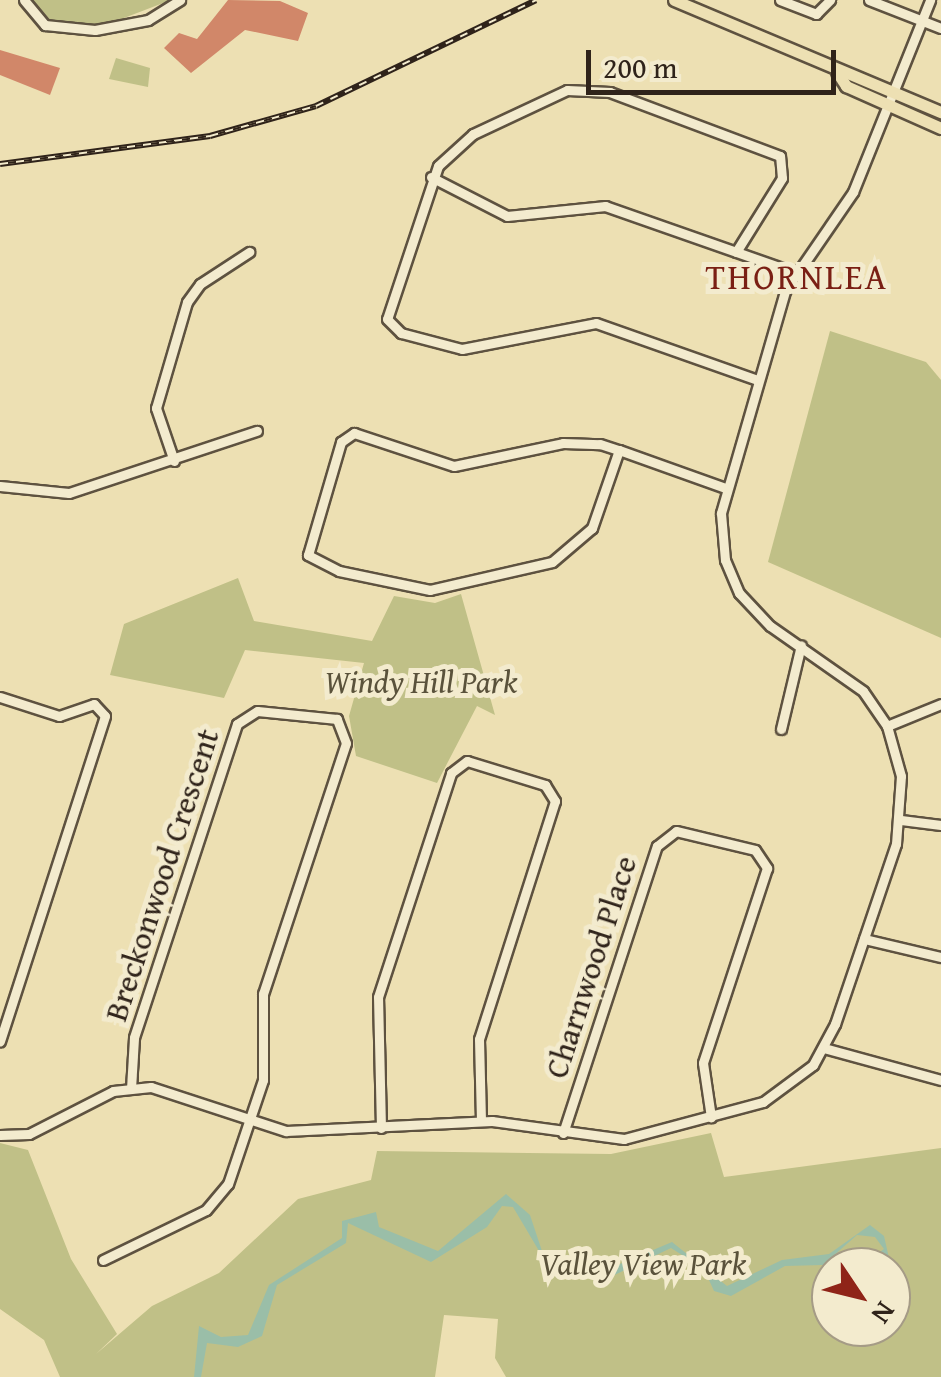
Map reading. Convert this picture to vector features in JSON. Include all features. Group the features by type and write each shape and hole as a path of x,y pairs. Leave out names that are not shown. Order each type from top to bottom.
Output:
{"main road":[{"path":"674,0 837,72 941,112"},
{"path":"837,72 846,86 941,128"}],"street":[{"path":"24,0 45,25 95,30 148,20 180,0"},
{"path":"780,0 816,14 830,0"},
{"path":"869,0 941,28"},
{"path":"0,1135 30,1134 131,1088 184,1092 250,1121 296,1132 482,1121 624,1139 710,1117 781,1093 824,1048 864,939 901,820 901,776 887,726 856,682 758,616 733,582 720,533 725,488 796,273 848,202 898,93 930,0"},
{"path":"736,252 782,178 780,156 610,92 549,96 464,140 431,177 387,308 396,331 462,350 596,323 758,380"},
{"path":"431,177 506,216 605,206 796,273"},
{"path":"174,460 156,408 187,302 200,284 249,252"},
{"path":"0,486 57,495 257,431"},
{"path":"619,450 592,528 552,562 430,590 338,571 308,555 348,435 454,466 562,443 619,450 725,488"},
{"path":"780,729 801,645"},
{"path":"0,696 59,716 94,704 105,716 0,1041"},
{"path":"887,726 941,704"},
{"name":"Breckonwood Crescent","path":"131,1088 134,1038 237,724 257,711 329,716 344,726 346,743 264,994 263,1080 250,1121"},
{"path":"381,1128 378,997 451,773 467,761 544,785 555,801 480,1039 482,1121"},
{"path":"901,820 941,825"},
{"name":"Charnwood Place","path":"563,1133 657,846 676,832 754,850 767,868 703,1064 710,1117"},
{"path":"864,939 941,958"},
{"path":"824,1048 941,1080"},
{"path":"103,1260 214,1204 250,1121"}],"green space":[{"path":"32,0 171,0 103,26 52,22"},
{"path":"116,58 150,68 148,87 109,79"},
{"path":"830,331 926,362 941,380 941,638 768,562"},
{"name":"Windy Hill Park","path":"238,578 254,621 372,641 394,596 435,603 461,594 495,715 477,706 437,783 356,756 349,716 364,663 245,650 224,698 110,675 124,624"},
{"name":"Valley View Park","path":"711,1133 724,1177 941,1148 941,1377 506,1377 495,1358 498,1319 444,1315 435,1377 60,1377 44,1340 0,1309 0,1143 28,1150 71,1259 117,1334 96,1354 152,1306 219,1273 298,1199 371,1180 377,1151 611,1154"}],"shaded area":[{"path":"506,1194 530,1215 542,1251 608,1269 672,1242 727,1286 782,1260 811,1256 811,1265 785,1266 731,1296 714,1291 704,1269 671,1248 604,1280 545,1261 513,1207 502,1206 487,1227 431,1262 348,1223 346,1243 277,1285 262,1336 238,1347 207,1343 201,1377 194,1377 199,1326 221,1337 248,1335 269,1285 342,1238 342,1221 376,1212 379,1227 438,1251"},
{"path":"870,1225 884,1236 886,1247 875,1237 857,1235 839,1247"}],"building":[{"path":"228,0 280,1 308,13 298,41 245,30 191,73 164,48 179,33 197,39"},
{"path":"0,50 60,68 50,95 0,75"}],"railway":[{"path":"0,164 210,136 316,106 536,0"}],"district":[{"name":"THORNLEA","path":"797,277"}]}
